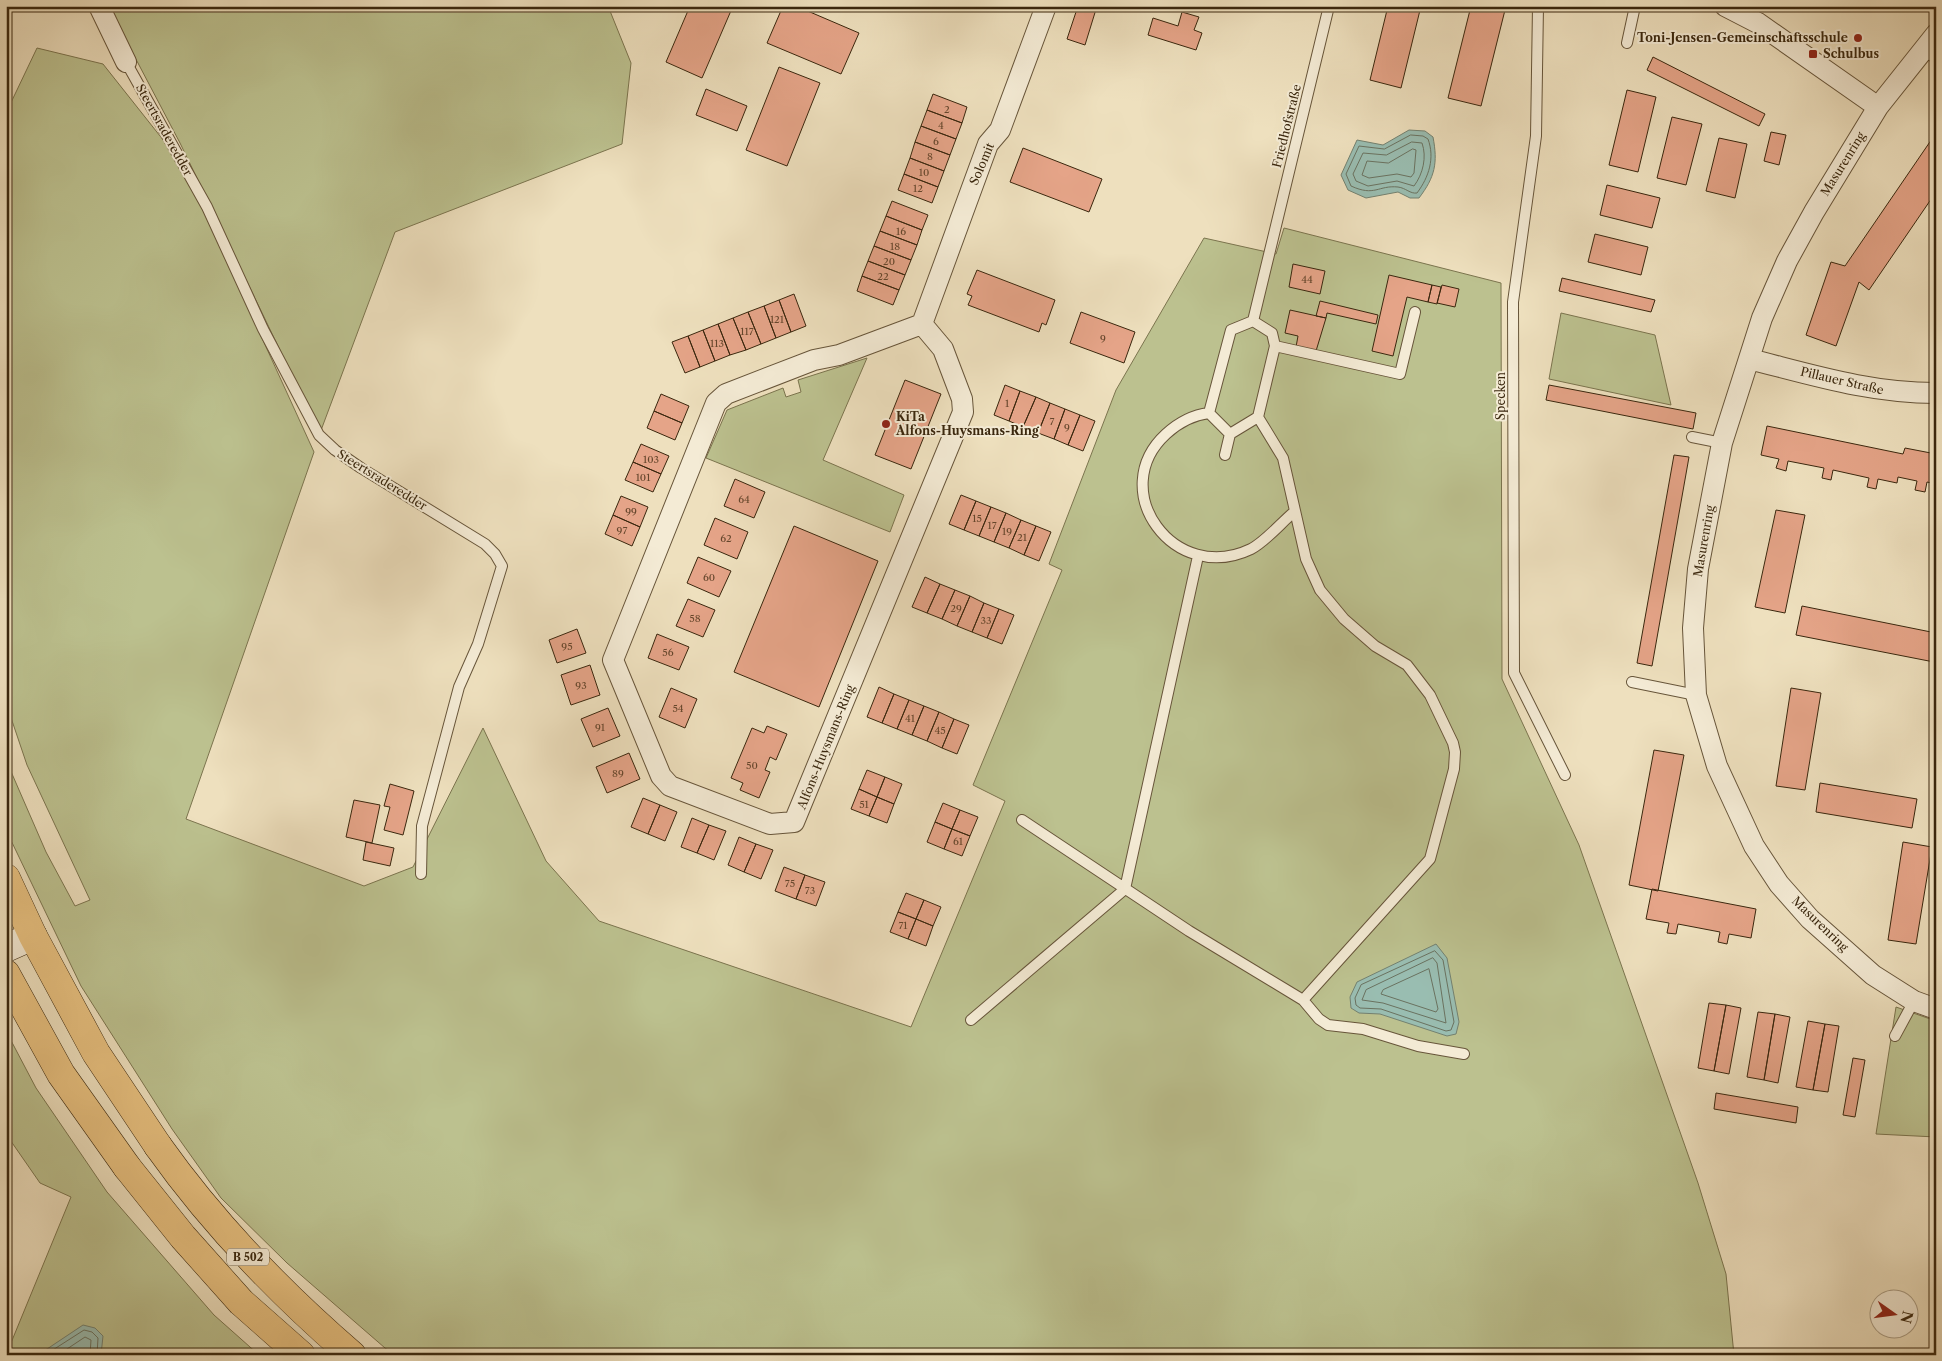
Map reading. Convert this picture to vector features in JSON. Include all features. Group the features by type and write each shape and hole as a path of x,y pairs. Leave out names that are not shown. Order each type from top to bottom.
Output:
{"main road":[{"name":"B 502","path":"6,878 33,936 96,1053 158,1146 210,1215 266,1277 352,1355"},
{"path":"6,948 33,936"},
{"name":"B 502","path":"6,974 61,1074 127,1167 183,1237 241,1302 301,1355"}],"street":[{"name":"Steertsraderedder","path":"99,6 126,62"},
{"name":"Solomit","path":"922,324 988,144 1000,130 1046,6"},
{"path":"1725,6 1758,23 1878,107"},
{"name":"Masurenring","path":"1936,34 1928,54 1878,107 1814,212 1787,262 1762,318 1722,443 1698,568 1693,628 1696,695 1720,774 1754,846 1780,884 1810,919 1866,968 1914,1002 1936,1008"},
{"name":"Alfons-Huysmans-Ring","path":"922,324 943,349 962,399 963,412 794,822 770,824 670,786 661,776 613,660 716,403 726,394 814,360 840,354 922,324"},
{"name":"Pillauer Straße","path":"1749,359 1851,385 1894,392 1936,392"}],"lane":[{"name":"Friedhofstraße","path":"1253,322 1268,253 1329,6"},
{"name":"Specken","path":"1538,6 1536,136 1513,302 1514,673 1566,775"},
{"path":"1627,43 1636,6"},
{"name":"Steertsraderedder","path":"126,62 207,207 263,329 319,436 361,468 485,544 496,554 502,566 478,644 459,687 422,826 421,874"},
{"path":"1275,346 1400,374 1415,312"},
{"path":"1209,413 1231,330 1253,322 1272,333 1275,346 1258,417 1283,458 1306,559 1320,590 1344,619 1375,646 1407,665 1430,695 1455,752 1454,769 1430,859 1302,1000"},
{"path":"1209,413 1230,434"},
{"path":"1209,413 1178,423 1157,442 1145,468 1143,481 1144,496 1153,523 1172,544 1198,556 1226,558 1253,548 1294,512"},
{"path":"1225,454 1230,434 1258,417"},
{"path":"1692,437 1722,443"},
{"path":"971,1020 1125,889 1198,556"},
{"path":"1632,682 1696,695"},
{"path":"1022,820 1125,889 1302,1000 1319,1019 1328,1025 1363,1029 1418,1046 1464,1054"},
{"path":"1895,1036 1914,1002"}],"green space":[{"path":"108,6 608,6 631,63 622,144 395,232 320,433 180,143"},
{"path":"37,48 103,64 164,141 203,209 314,452 186,819 364,886 413,867 483,728 546,861 599,921 911,1027 1005,801 973,785 1062,570 1049,564 1116,390 1204,238 1276,254 1284,228 1501,283 1502,679 1579,845 1698,1183 1726,1274 1734,1355 395,1355 385,1348 287,1263 221,1198 172,1129 81,986 6,830 6,760 46,852 75,906 90,900 27,765 6,703 6,113"},
{"path":"1561,313 1655,335 1671,405 1549,379"},
{"path":"867,358 823,460 904,495 890,532 706,458 727,410 783,388 786,397 801,392 798,380"},
{"path":"1896,1007 1936,1021 1936,1137 1876,1134"},
{"path":"6,1031 36,1088 107,1192 214,1315 259,1355 6,1355 71,1197 40,1183 6,1134"}],"water":[{"path":"1409,130 1425,131 1433,137 1434,169 1429,183 1419,198 1410,198 1398,192 1366,198 1348,190 1341,175 1357,140 1383,145"},
{"path":"1436,944 1447,958 1459,1022 1456,1034 1447,1036 1380,1014 1359,1013 1351,1008 1350,997 1357,982"},
{"path":"83,1325 95,1328 103,1336 101,1355 29,1355 47,1349"}],"building":[{"path":"690,6 733,6 702,78 666,62"},
{"path":"783,6 796,6 859,33 841,74 767,43"},
{"path":"1078,6 1097,6 1085,45 1067,39"},
{"path":"1388,6 1421,6 1401,88 1370,80"},
{"path":"1471,6 1506,6 1481,106 1448,98"},
{"path":"1182,12 1199,17 1194,30 1202,33 1196,50 1148,35 1153,18 1178,26"},
{"path":"1653,57 1765,114 1759,126 1647,70"},
{"path":"779,67 820,83 787,166 746,150"},
{"path":"706,89 747,106 737,131 696,115"},
{"path":"1627,90 1656,97 1638,172 1609,165"},
{"path":"933,94 967,107 962,123 927,110"},
{"path":"927,110 962,123 956,139 921,126"},
{"path":"1672,117 1702,124 1686,185 1657,178"},
{"path":"921,126 956,139 950,155 915,142"},
{"path":"1771,132 1786,135 1779,165 1764,161"},
{"path":"1936,133 1936,192 1869,290 1859,282 1836,346 1806,335 1831,262 1845,266"},
{"path":"1719,138 1747,144 1735,198 1706,191"},
{"path":"915,142 950,155 944,171 910,158"},
{"path":"1023,148 1102,179 1089,212 1010,182"},
{"path":"910,158 944,171 938,187 904,174"},
{"path":"904,174 938,187 932,203 898,190"},
{"path":"1607,185 1660,198 1652,228 1600,215"},
{"path":"892,201 928,215 922,230 886,216"},
{"path":"886,216 922,230 917,245 880,231"},
{"path":"880,231 917,245 911,260 874,246"},
{"path":"1595,234 1648,247 1641,275 1588,262"},
{"path":"874,246 911,260 905,275 868,261"},
{"path":"868,261 905,275 899,290 862,276"},
{"path":"1293,264 1325,271 1320,294 1289,287"},
{"path":"977,270 1055,300 1046,325 1042,323 1039,332 968,305 972,296 967,294"},
{"path":"1389,275 1432,285 1428,302 1407,297 1393,356 1372,351"},
{"path":"862,276 899,290 893,305 857,291"},
{"path":"1562,278 1655,300 1651,312 1559,291"},
{"path":"1432,285 1441,287 1437,304 1428,302"},
{"path":"1442,285 1459,289 1455,307 1437,303"},
{"path":"794,294 806,326 791,332 779,300"},
{"path":"779,300 791,332 776,338 764,306"},
{"path":"1320,301 1378,315 1376,324 1327,313 1326,318 1316,316"},
{"path":"764,306 776,338 761,344 748,312"},
{"path":"1290,310 1326,318 1316,351 1296,347 1298,336 1285,333"},
{"path":"748,312 761,344 746,350 733,318"},
{"path":"1081,312 1135,332 1124,363 1070,343"},
{"path":"733,318 746,350 730,355 718,324"},
{"path":"718,324 730,355 715,361 703,330"},
{"path":"703,330 715,361 700,367 688,336"},
{"path":"688,336 700,367 685,373 672,342"},
{"path":"905,380 941,394 911,469 875,455"},
{"path":"1005,385 1020,391 1009,421 994,415"},
{"path":"1549,385 1696,413 1693,429 1546,400"},
{"path":"1020,391 1036,397 1023,427 1009,421"},
{"path":"661,394 689,406 682,423 654,411"},
{"path":"1036,397 1050,403 1038,433 1023,427"},
{"path":"1050,403 1065,409 1054,439 1038,433"},
{"path":"1065,409 1080,415 1068,445 1054,439"},
{"path":"654,411 682,423 675,440 647,428"},
{"path":"1080,415 1095,421 1083,451 1068,445"},
{"path":"1767,426 1903,454 1905,448 1936,454 1936,484 1927,482 1925,492 1915,490 1917,481 1898,477 1897,483 1878,479 1876,489 1867,487 1869,478 1833,470 1831,480 1822,478 1824,468 1788,461 1786,471 1776,468 1779,459 1761,455"},
{"path":"641,444 669,456 661,474 633,462"},
{"path":"1674,455 1689,457 1652,666 1637,663"},
{"path":"633,462 661,474 653,492 625,480"},
{"path":"735,479 765,492 754,518 724,506"},
{"path":"961,495 976,501 964,530 949,524"},
{"path":"621,496 648,507 640,527 613,515"},
{"path":"976,501 991,507 979,536 964,530"},
{"path":"991,507 1006,513 994,542 979,536"},
{"path":"1776,510 1805,515 1785,613 1755,607"},
{"path":"1006,513 1021,520 1009,548 994,542"},
{"path":"613,515 640,527 632,546 605,534"},
{"path":"715,518 748,532 737,559 704,545"},
{"path":"1021,520 1036,526 1024,555 1009,548"},
{"path":"794,526 878,561 819,707 734,672"},
{"path":"1036,526 1051,532 1039,561 1024,555"},
{"path":"698,557 731,571 719,597 687,583"},
{"path":"925,577 940,584 927,613 912,607"},
{"path":"940,584 955,590 942,619 927,613"},
{"path":"955,590 970,596 957,626 942,619"},
{"path":"970,596 984,603 972,632 957,626"},
{"path":"688,599 715,610 703,637 676,626"},
{"path":"984,603 999,609 987,638 972,632"},
{"path":"1802,606 1936,633 1934,662 1796,635"},
{"path":"999,609 1014,615 1002,644 987,638"},
{"path":"577,629 586,653 557,663 549,640"},
{"path":"657,634 689,647 679,670 648,658"},
{"path":"590,665 600,695 571,705 561,675"},
{"path":"879,687 894,694 882,723 867,717"},
{"path":"671,688 697,699 685,728 659,717"},
{"path":"1791,688 1821,693 1805,790 1776,786"},
{"path":"894,694 909,700 897,729 882,723"},
{"path":"909,700 924,706 912,735 897,729"},
{"path":"924,706 939,712 927,741 912,735"},
{"path":"608,708 620,736 593,747 581,719"},
{"path":"939,712 954,719 942,748 927,741"},
{"path":"954,719 969,725 957,754 942,748"},
{"path":"767,726 787,734 776,760 770,757 765,770 770,772 759,798 740,790 743,783 731,778 752,728 764,733"},
{"path":"1654,750 1684,755 1658,891 1629,885"},
{"path":"629,753 640,779 607,793 596,767"},
{"path":"867,770 885,777 877,797 859,789"},
{"path":"885,777 902,784 894,804 877,797"},
{"path":"1820,783 1917,799 1912,828 1816,812"},
{"path":"390,784 414,791 403,835 384,830 390,807 384,806"},
{"path":"859,789 877,797 869,816 851,809"},
{"path":"877,797 894,804 887,823 869,816"},
{"path":"643,798 660,805 648,834 631,827"},
{"path":"354,800 380,805 372,843 346,837"},
{"path":"943,803 960,810 952,829 935,822"},
{"path":"660,805 677,812 665,841 648,834"},
{"path":"960,810 978,817 970,836 952,829"},
{"path":"692,818 709,825 697,853 681,847"},
{"path":"935,822 952,829 944,849 927,842"},
{"path":"709,825 726,831 714,860 697,853"},
{"path":"952,829 970,836 962,856 944,849"},
{"path":"739,837 756,844 744,872 728,865"},
{"path":"366,842 394,848 390,866 363,860"},
{"path":"1903,842 1932,847 1916,944 1888,940"},
{"path":"756,844 773,850 761,879 744,872"},
{"path":"784,867 805,875 796,899 775,891"},
{"path":"805,875 825,882 816,906 796,899"},
{"path":"1652,889 1756,909 1751,938 1729,934 1727,944 1718,942 1720,932 1678,924 1676,934 1667,933 1669,923 1646,919"},
{"path":"906,893 924,900 916,919 898,912"},
{"path":"924,900 941,907 933,926 916,919"},
{"path":"898,912 916,919 908,939 890,932"},
{"path":"916,919 933,926 926,946 908,939"},
{"path":"1709,1003 1726,1005 1714,1071 1698,1068"},
{"path":"1726,1005 1741,1008 1729,1074 1714,1071"},
{"path":"1758,1012 1775,1014 1764,1080 1747,1077"},
{"path":"1775,1014 1790,1017 1778,1083 1764,1080"},
{"path":"1808,1021 1825,1024 1813,1090 1796,1087"},
{"path":"1825,1024 1839,1026 1828,1092 1813,1090"},
{"path":"1853,1058 1865,1060 1855,1117 1843,1115"},
{"path":"1716,1093 1798,1107 1796,1123 1714,1109"}],"place":[{"name":"Toni-Jensen-Gemeinschaftsschule","path":"1858,38"},
{"name":"Schulbus","path":"1813,54"},
{"name":"KiTa Alfons-Huysmans-Ring","path":"886,424"}]}
